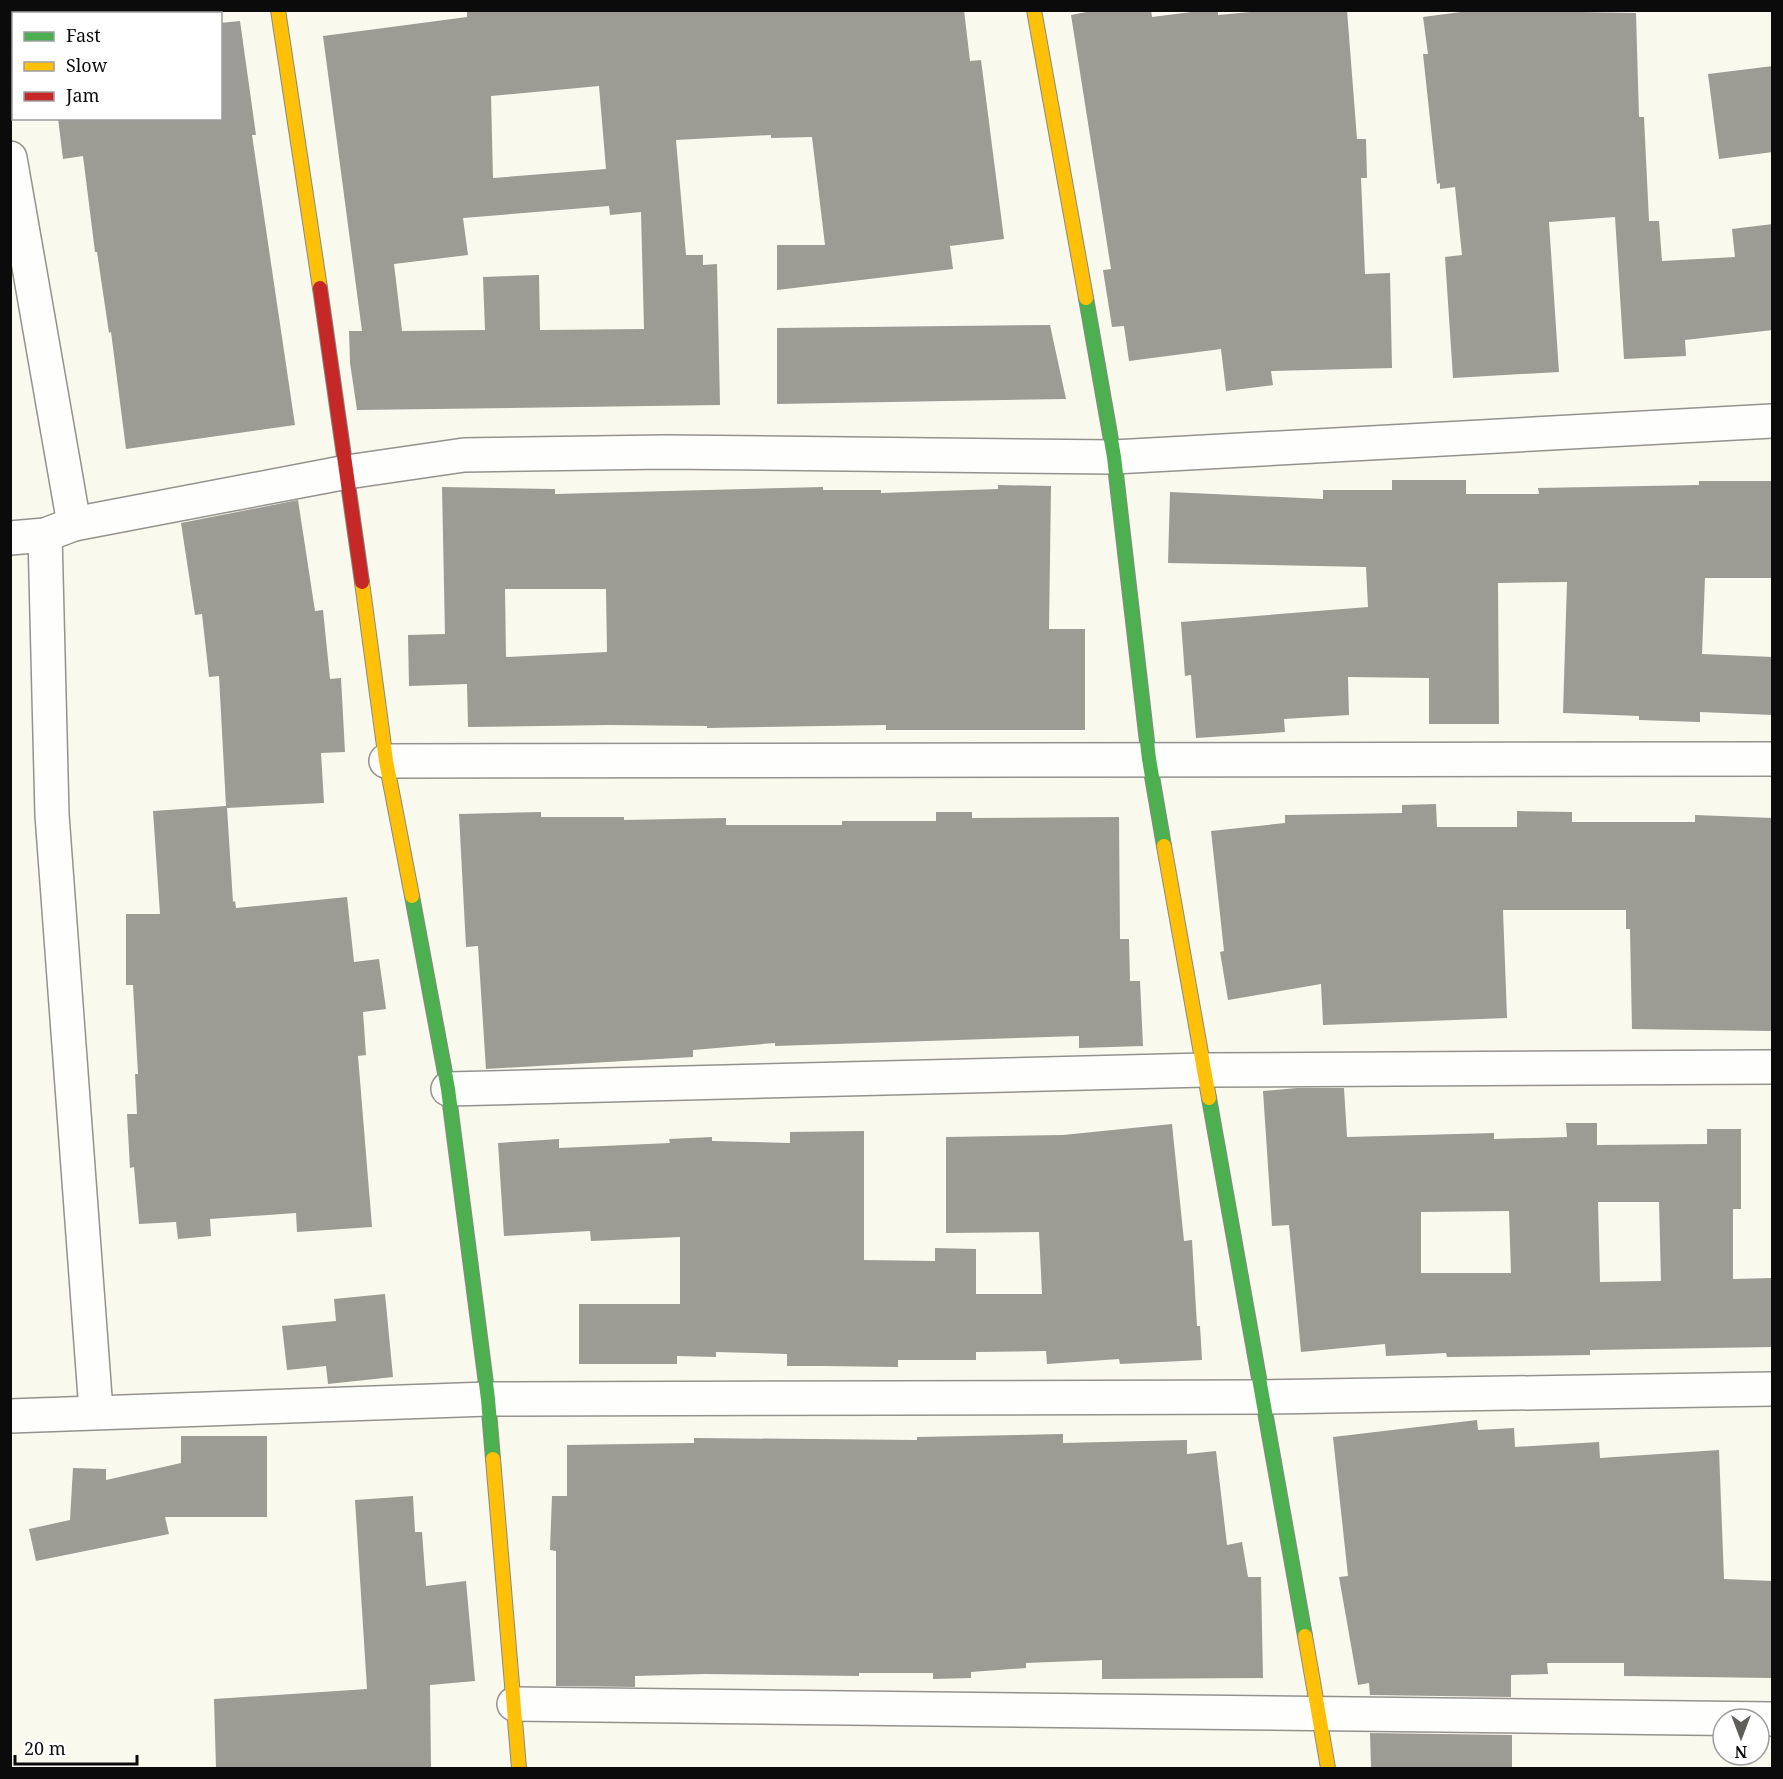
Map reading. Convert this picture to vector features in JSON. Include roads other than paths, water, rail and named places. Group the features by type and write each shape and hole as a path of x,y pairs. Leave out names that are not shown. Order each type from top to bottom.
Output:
{"street":[{"path":"278,10 347,472 386,761 448,1089 488,1399 519,1768"},
{"path":"1034,10 1114,457 1149,759 1328,1768"},
{"path":"10,159 60,530 52,815 96,1411"},
{"path":"10,538 347,472 464,455 665,452 1114,457 1773,421"},
{"path":"386,761 1773,759"},
{"path":"448,1089 1204,1070 1773,1067"},
{"path":"10,1416 96,1411 488,1399 1262,1397 1773,1389"},
{"path":"514,1704 1773,1719"}]}
